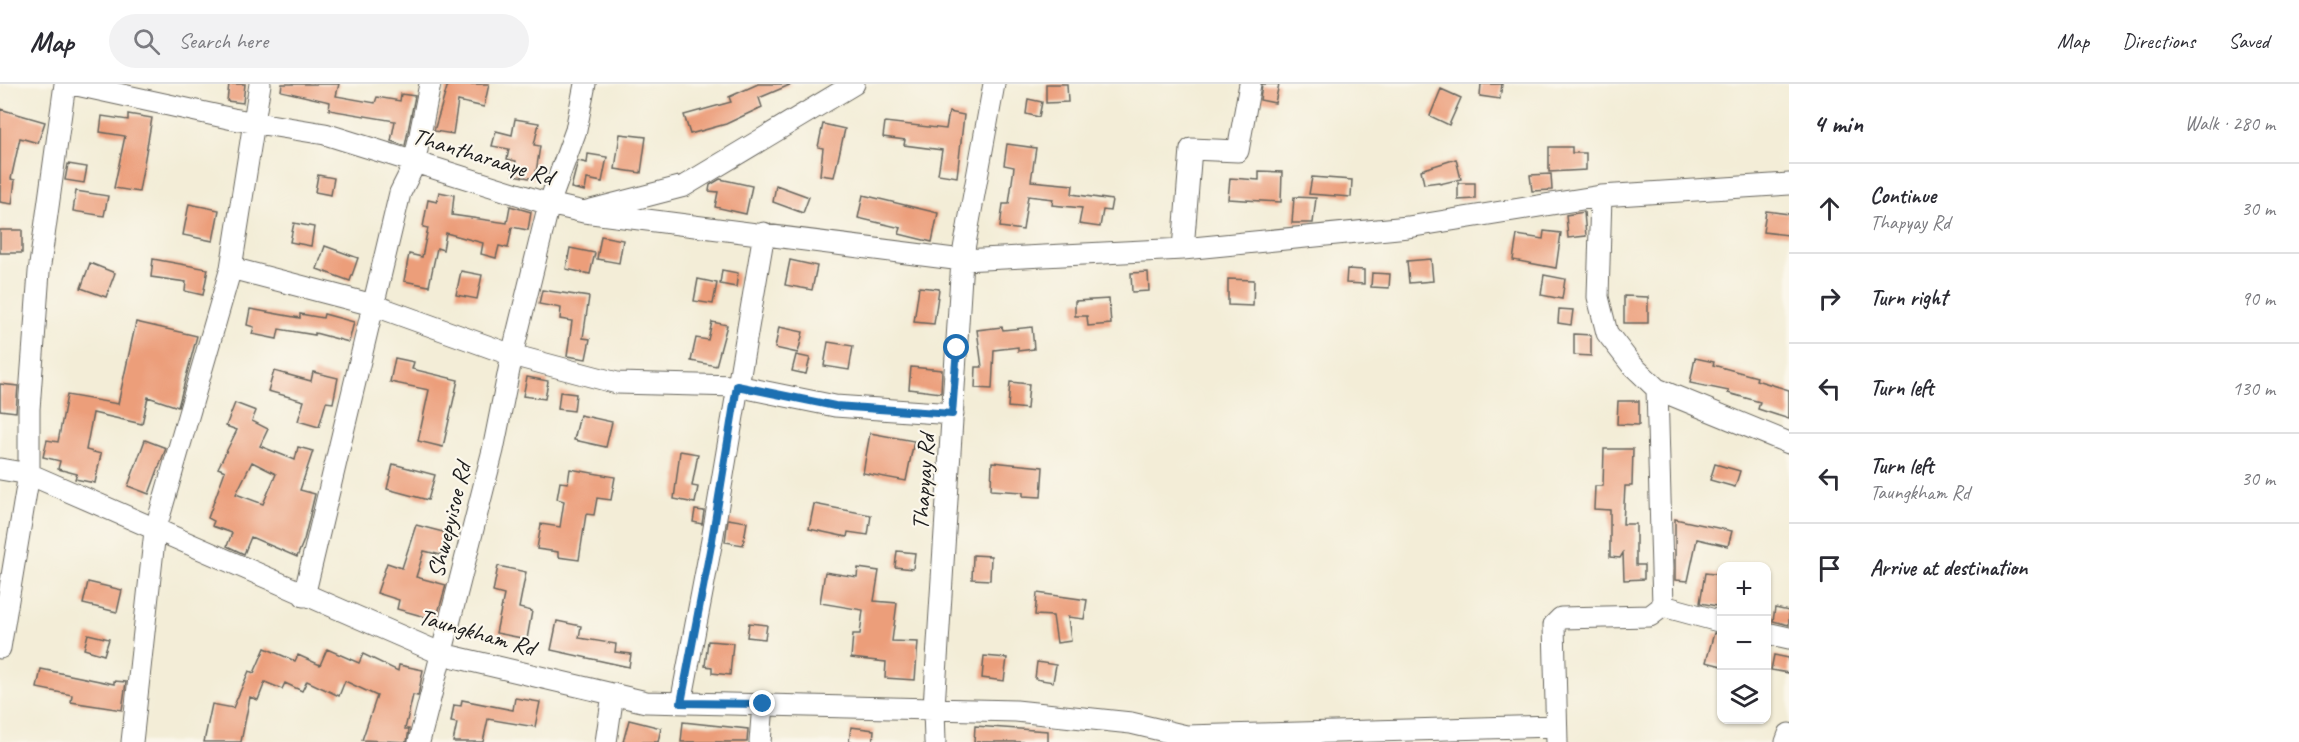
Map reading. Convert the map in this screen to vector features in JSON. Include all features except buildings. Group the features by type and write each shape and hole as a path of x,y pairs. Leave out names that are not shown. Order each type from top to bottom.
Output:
{"street":[{"path":"0,648 29,474 29,409 39,272 65,84"},
{"name":"Thantharaaye Rd","path":"72,84 252,122 325,134 549,204 584,212 684,186 854,84"},
{"path":"132,742 155,531 231,268 252,122 260,84"},
{"path":"304,596 400,193 414,162 430,84"},
{"name":"Shwepyisoe Rd","path":"419,742 493,450 512,355 549,204 576,129 585,84"},
{"name":"Thapyay Rd","path":"935,742 934,707 962,260 994,84"},
{"path":"1183,249 1191,148 1238,151 1250,84"},
{"path":"584,212 764,233 962,260 1183,249 1408,227 1601,196 1789,184"},
{"path":"1601,196 1598,297 1606,333 1631,364 1657,389 1789,443"},
{"path":"681,703 712,540 764,233"},
{"path":"231,268 373,305 512,355 617,383 737,386 835,406 952,414"},
{"path":"1657,389 1663,606"},
{"name":"Taungkham Rd","path":"0,469 29,474 304,596 442,654 646,702 934,707 1016,711 1131,723 1191,739 1556,734"},
{"path":"1663,606 1717,621"},
{"path":"1556,734 1554,625 1561,618 1650,616 1663,606"},
{"path":"1771,634 1789,638"},
{"path":"606,742 613,694"},
{"path":"760,742 763,704"},
{"path":"1786,742 1789,734"}],"route":[{"path":"763,704 681,703 712,540 737,386 835,406 952,414 957,348"}]}
